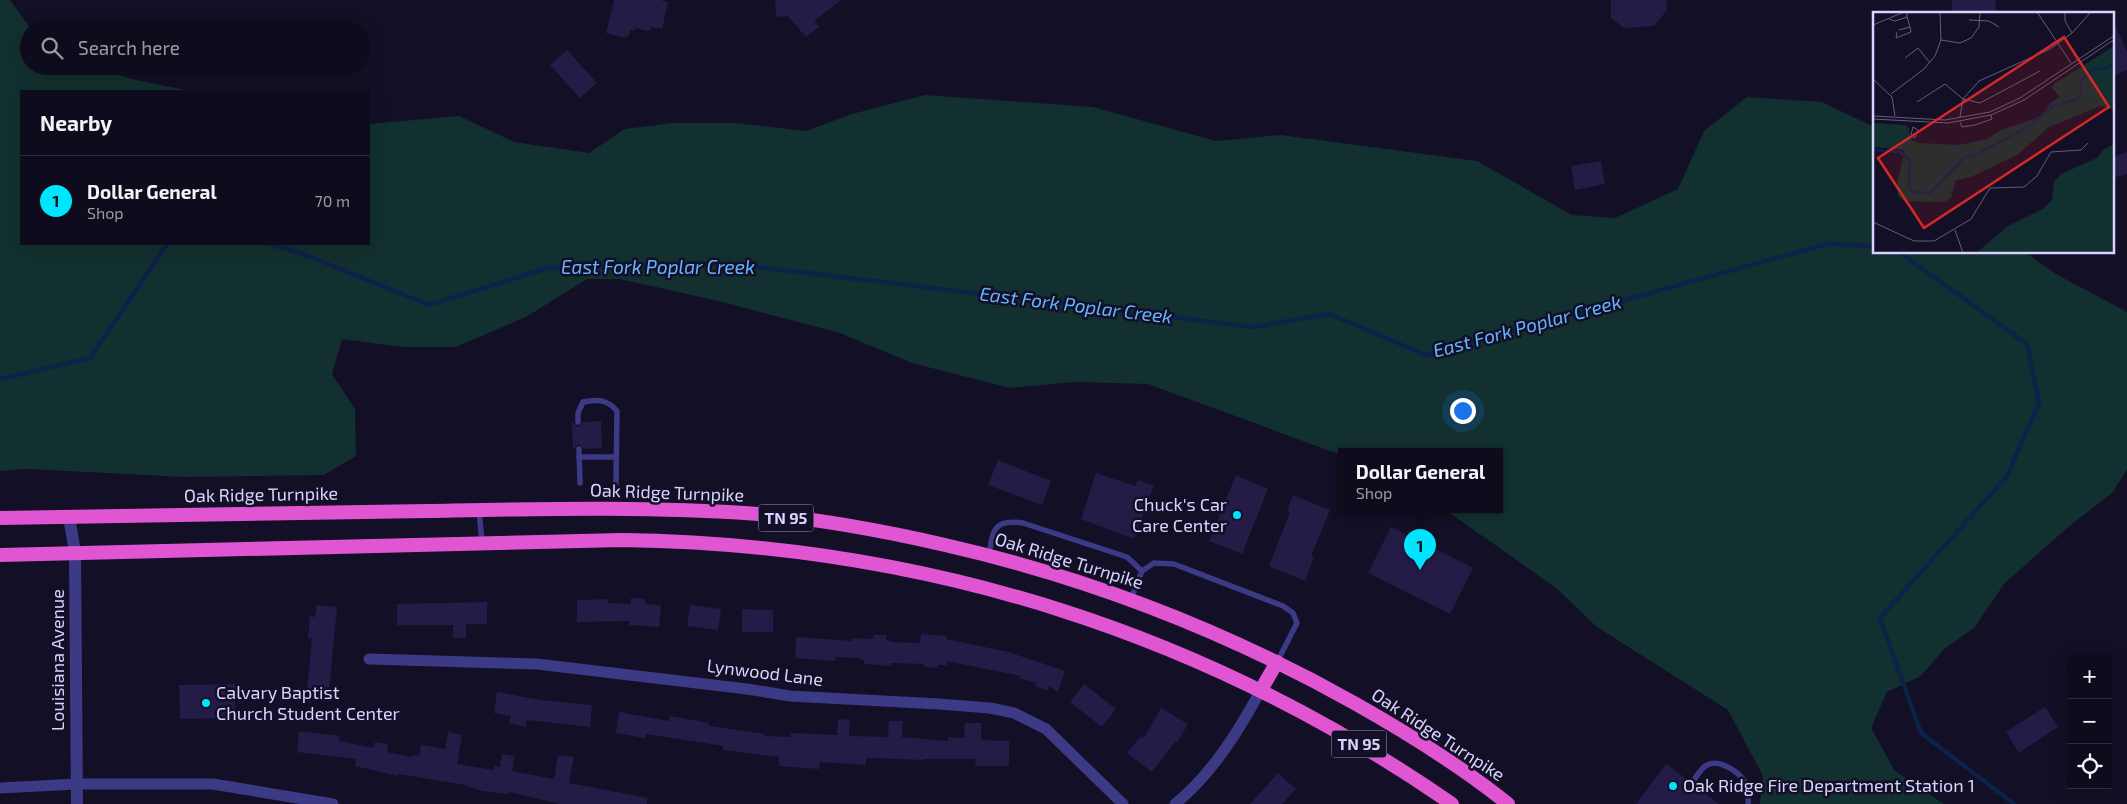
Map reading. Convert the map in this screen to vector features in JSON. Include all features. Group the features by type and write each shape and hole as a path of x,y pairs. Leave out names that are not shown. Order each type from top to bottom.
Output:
{"highway":[{"name":"Oak Ridge Turnpike","path":"0,518 646,509 761,514 902,535 989,555 1066,576 1199,626 1277,662 1381,718 1463,771 1508,804"},
{"name":"TN 95","path":"0,555 482,543 674,541 760,547 832,556 950,579 1066,612 1147,640 1261,690 1372,752 1452,804"},
{"path":"1261,690 1277,662"}],"street":[{"name":"Louisiana Avenue","path":"69,517 75,552 77,804"},
{"name":"Lynwood Lane","path":"369,659 537,664 712,684 790,696 939,704 1014,713 1046,729 1123,804"},
{"path":"1175,804 1188,794 1210,769 1238,730 1261,690"},
{"path":"0,788 77,784 213,784 333,804"}],"lane":[{"path":"578,422 578,413 583,402 594,399 610,403 617,411 616,483"},
{"path":"579,449 580,483"},
{"path":"579,457 616,457"},
{"path":"479,510 482,543"},
{"path":"989,555 992,536 999,524 1007,521 1023,523 1126,557 1142,571"},
{"path":"1131,599 1142,571 1154,563 1174,564 1283,606 1293,613 1297,623 1277,662"},
{"path":"1692,782 1704,767 1717,763 1732,770 1744,782 1749,795 1748,804"}],"green space":[{"path":"0,0 10,0 24,20 20,20 20,75 118,75 186,90 20,90 20,245 370,245 370,124 459,116 514,142 589,153 625,129 673,123 734,123 806,131 852,114 925,95 1093,107 1216,141 1281,135 1477,161 1572,215 1615,218 1678,189 1704,131 1747,97 1822,102 1873,127 1873,254 2027,254 2056,274 2127,312 2127,470 2112,493 2067,528 2004,584 1974,628 1944,649 1921,676 1887,692 1871,728 1895,771 1944,804 1760,804 1763,776 1728,710 1597,627 1556,588 1450,513 1503,513 1503,448 1338,448 1338,454 1148,384 1074,382 1010,388 912,363 840,333 714,300 620,279 587,279 526,317 456,347 403,347 342,339 332,374 355,409 356,456 324,475 184,477 28,469 0,471"}],"building":[{"path":"614,0 660,0 668,2 662,29 651,27 649,31 635,28 634,31 630,30 629,36 625,38 606,33"},
{"path":"775,0 841,0 814,21 819,27 806,37 788,16 776,17"},
{"path":"1611,0 1666,0 1667,10 1654,26 1624,28 1611,18"},
{"path":"1952,0 1996,0 1995,12 1951,12"},
{"path":"2114,22 2127,52 2127,70 2114,76"},
{"path":"567,50 597,83 580,98 550,65"},
{"path":"2127,152 2127,174 2114,178 2114,157"},
{"path":"1601,161 1605,184 1575,190 1571,166"},
{"path":"601,421 602,448 584,449 579,444 573,449 572,422 578,427 583,422"},
{"path":"998,460 1051,481 1042,505 988,485"},
{"path":"1096,473 1135,486 1138,480 1154,486 1134,539 1081,519"},
{"path":"1236,475 1268,489 1242,554 1209,541"},
{"path":"1293,495 1330,510 1311,556 1314,557 1305,581 1269,566 1290,512 1287,511"},
{"path":"1391,527 1473,568 1450,614 1368,573"},
{"path":"631,598 645,599 645,604 661,605 659,627 629,625 629,621 577,622 577,600 608,599 608,603 631,604"},
{"path":"487,602 487,624 466,624 466,638 453,638 453,625 397,625 397,604"},
{"path":"317,605 337,607 328,701 306,699 312,638 308,638 310,616 315,617"},
{"path":"690,605 721,609 718,630 687,626"},
{"path":"742,609 773,610 773,632 742,632"},
{"path":"921,634 946,636 946,639 1009,652 1065,671 1058,692 1049,686 1048,691 1035,686 1036,683 1019,678 1020,676 947,661 947,665 938,665 938,668 924,667 924,664 891,663 891,666 864,664 864,660 861,660 861,658 836,657 835,661 795,658 796,637 852,641 852,638 873,639 874,635 886,635 886,640 892,642 920,643"},
{"path":"235,684 235,718 180,719 179,685"},
{"path":"1084,684 1116,709 1102,727 1070,702"},
{"path":"497,692 541,700 592,705 590,727 527,720 526,727 509,723 511,716 494,713"},
{"path":"2045,707 2058,727 2019,753 2006,732"},
{"path":"1161,708 1188,724 1177,743 1175,742 1152,772 1127,753 1141,736 1144,738"},
{"path":"619,712 669,721 670,716 709,723 709,726 765,734 765,736 791,737 791,733 837,735 838,719 850,720 849,736 888,737 889,721 903,721 902,737 948,741 948,737 964,738 965,723 981,723 981,740 1009,741 1009,766 975,766 976,759 866,758 866,765 820,762 819,769 779,766 779,757 723,750 723,746 646,734 645,738 616,733"},
{"path":"299,731 340,736 339,741 373,748 375,742 388,744 387,752 411,757 412,755 419,756 421,745 445,749 448,732 462,735 457,764 494,770 494,766 500,767 502,754 514,756 512,771 554,779 558,755 574,757 569,783 648,798 647,804 560,804 509,792 508,794 482,791 466,785 398,774 398,776 355,766 356,759 297,752"},
{"name":"Oak Ridge Fire Department Station 1","path":"1666,764 1688,780 1689,787 1696,786 1719,804 1636,804"},
{"path":"1278,773 1296,789 1282,804 1250,804"}],"waterway":[{"name":"East Fork Poplar Creek","path":"274,245 306,255 429,305 548,268 734,264 1253,327 1329,314 1426,355 1827,244 1873,246"},
{"name":"East Fork Poplar Creek","path":"0,379 90,358 166,245"},
{"name":"East Fork Poplar Creek","path":"1902,254 2027,344 2039,403 2007,476 1880,618 1921,733 2014,804"}],"place":[{"name":"Chuck's Car Care Center","path":"1237,515"},
{"name":"Dollar General","path":"1420,570"},
{"name":"Calvary Baptist Church Student Center","path":"206,703"},
{"name":"Oak Ridge Fire Department Station 1","path":"1673,786"}]}
